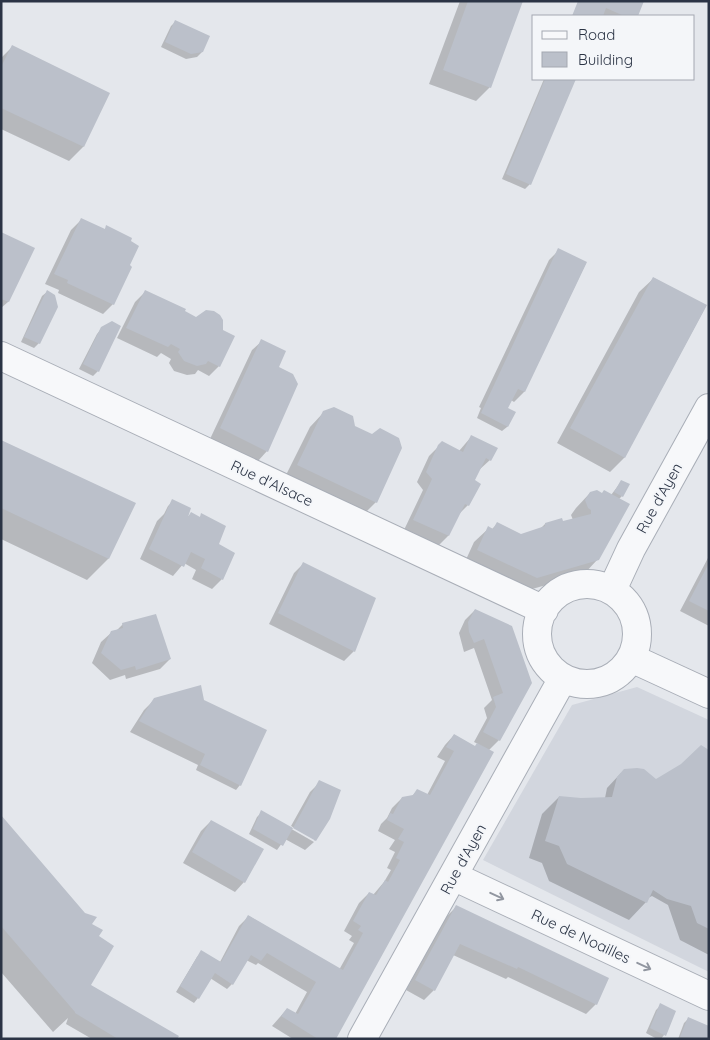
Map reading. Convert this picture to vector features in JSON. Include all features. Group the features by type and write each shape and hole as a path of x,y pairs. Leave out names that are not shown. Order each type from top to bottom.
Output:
{"street":[{"name":"Rue d'Alsace","path":"1,356 544,610"},
{"name":"Rue d'Ayen","path":"612,590 631,549 709,408"},
{"path":"581,584 597,585 612,590 624,599 633,613 637,628 637,643 631,658 622,670 609,679 594,684 578,683 563,678 551,668 542,655 538,640 538,625 544,610 553,598 566,589 581,584"},
{"path":"631,658 709,694"},
{"name":"Rue d'Ayen","path":"366,1037 563,678"},
{"name":"Rue de Noailles","path":"454,876 709,996"}],"shaded area":[{"path":"637,687 709,720 709,972 483,860 572,705"}],"building":[{"path":"468,1 523,1 491,88 443,70"},
{"path":"578,1 644,1 638,15 622,15 606,8 603,15 572,15"},
{"path":"175,20 210,36 203,52 191,54 165,42"},
{"path":"12,45 110,93 84,147 1,108 1,67"},
{"path":"545,80 576,80 531,185 506,174"},
{"path":"81,218 105,229 106,225 132,238 131,241 139,246 130,265 132,267 114,305 67,283 68,280 54,274"},
{"path":"1,232 35,248 9,302 1,299"},
{"path":"558,248 587,262 525,392 518,389 508,408 516,412 508,427 481,413"},
{"path":"653,277 707,305 625,458 570,428"},
{"path":"47,290 55,295 58,307 40,344 24,337"},
{"path":"145,290 186,309 185,311 196,317 206,310 214,311 220,315 223,320 223,330 235,336 220,367 208,361 206,364 197,366 184,361 178,352 180,349 171,344 168,347 126,328"},
{"path":"112,321 121,326 99,372 83,364 101,327"},
{"path":"261,339 286,351 279,367 293,374 298,384 268,452 220,428"},
{"path":"334,407 353,416 355,426 372,434 380,428 399,438 402,448 377,503 297,465 323,411"},
{"path":"471,435 498,448 491,461 486,458 475,480 481,484 469,506 465,504 449,536 413,520 432,479 426,472 438,445 442,441 463,452"},
{"path":"1,440 136,503 109,559 1,508"},
{"path":"621,480 630,484 623,497 614,492"},
{"path":"597,490 602,493 604,490 630,504 599,560 537,578 477,550 488,526 493,529 497,522 521,534 545,526 545,523 562,518 563,521 591,514 591,510 588,508 585,500 590,492"},
{"path":"172,499 191,508 188,517 191,512 200,517 201,513 226,526 219,544 235,553 223,580 201,568 205,559 191,552 184,567 149,549"},
{"path":"303,562 376,598 355,652 278,613"},
{"path":"709,563 709,611 689,601"},
{"path":"475,609 512,626 532,683 500,741 483,732 496,707 493,697 503,693 484,639 474,643 469,632 468,622"},
{"path":"156,614 171,659 136,670 135,666 121,670 101,653 111,631 123,628 122,623"},
{"path":"201,685 204,700 267,730 241,786 200,765 205,754 139,721 154,698"},
{"path":"454,734 475,746 477,743 494,752 336,1039 318,1039 281,1016 287,1008 298,1014 316,982 267,953 261,961 251,955 233,985 215,973 199,999 180,986 201,950 221,962 248,915 343,970 363,933 358,930 361,926 353,921 369,892 376,895 385,880 388,882 400,860 396,858 404,842 398,839 404,829 387,820 390,813 393,814 402,797 413,795 417,789 430,795 454,751 446,747"},
{"path":"701,745 709,750 709,929 697,923 691,906 667,899 653,890 647,903 567,864 559,846 545,841 559,796 581,798 612,797 617,777 624,769 644,769 656,779 681,764"},
{"path":"319,780 341,790 330,819 316,841 293,828"},
{"path":"261,810 293,828 283,846 253,829"},
{"path":"1,815 85,913 97,917 92,924 103,930 99,936 114,946 91,985 179,1036 177,1039 118,1039 75,1013 1,926"},
{"path":"211,820 264,849 245,883 192,852"},
{"path":"456,905 609,978 597,1005 518,967 517,969 460,944 435,991 415,980"},
{"path":"660,1003 676,1011 666,1036 650,1028"},
{"path":"688,1017 709,1026 709,1039 680,1037"}]}
